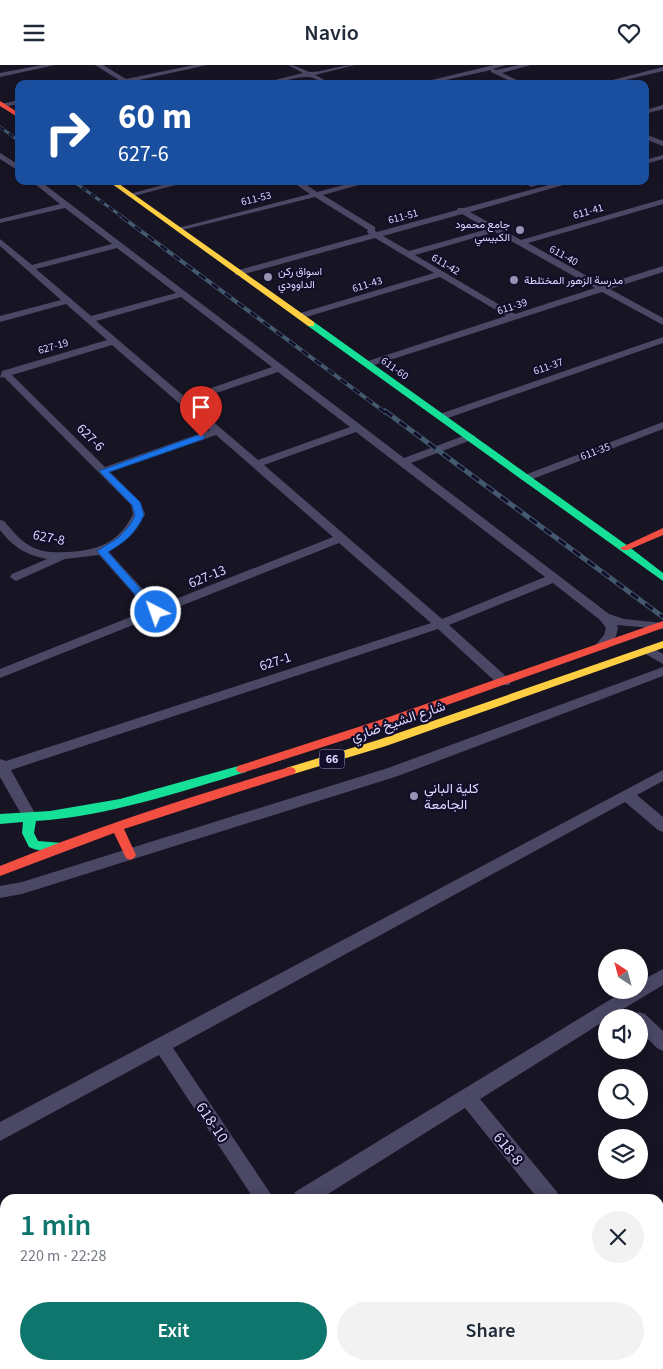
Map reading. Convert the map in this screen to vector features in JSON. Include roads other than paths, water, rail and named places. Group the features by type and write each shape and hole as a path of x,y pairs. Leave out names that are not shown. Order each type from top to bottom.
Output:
{"main road":[{"path":"2,104 15,113"},
{"name":"611-60","path":"116,185 663,577"},
{"path":"625,548 663,531"},
{"name":"شارع الشيخ ضاري","path":"0,819 50,816 120,803 217,777 504,682 661,625"},
{"name":"شارع الشيخ ضاري","path":"0,871 59,846 117,826 382,743 663,644"},
{"path":"30,817 28,833 33,844 46,848 59,846"},
{"path":"117,826 130,855"}],"street":[{"path":"0,71 31,65"},
{"path":"0,75 52,65"},
{"path":"98,65 124,80"},
{"path":"136,80 204,65"},
{"path":"291,65 321,80"},
{"path":"281,80 352,65"},
{"path":"478,65 513,80"},
{"path":"436,80 503,65"},
{"path":"460,80 528,65"},
{"path":"617,80 663,69"},
{"path":"2,104 15,102"},
{"path":"649,111 663,107"},
{"path":"649,138 663,144"},
{"path":"649,154 663,151"},
{"path":"0,155 4,161"},
{"path":"649,161 663,157"},
{"path":"40,185 605,617 623,623 661,625"},
{"path":"130,195 171,185"},
{"name":"611-42","path":"302,185 408,254 514,317"},
{"name":"611-53","path":"178,229 353,185"},
{"name":"611-51","path":"234,270 523,185"},
{"name":"611-51","path":"372,231 464,211 558,185"},
{"name":"611-41","path":"520,243 663,201"},
{"path":"0,221 66,205"},
{"name":"611-40","path":"455,206 663,323"},
{"name":"611-41","path":"529,248 663,208"},
{"path":"408,254 496,229"},
{"path":"30,269 118,245"},
{"path":"2,246 256,464 504,682"},
{"name":"611-39","path":"368,364 663,269"},
{"name":"611-43","path":"300,316 441,274"},
{"path":"89,320 182,294"},
{"path":"0,319 68,301"},
{"name":"611-37","path":"442,417 663,340"},
{"name":"627-19","path":"2,374 114,341"},
{"path":"183,401 280,368"},
{"name":"627-6","path":"2,374 136,504 140,515 134,526 121,541 102,551"},
{"name":"611-35","path":"526,478 663,425"},
{"path":"256,464 358,428"},
{"path":"103,471 218,431"},
{"path":"404,462 470,437"},
{"name":"627-8","path":"0,523 21,547 30,551 62,556 81,556 102,551"},
{"name":"627-13","path":"0,674 341,538"},
{"path":"102,551 156,612"},
{"path":"16,577 62,556"},
{"name":"627-1","path":"1,766 440,624 555,579"},
{"path":"601,646 610,636 612,628 605,617"},
{"path":"649,650 663,660"},
{"path":"0,892 22,888 393,772 663,671"},
{"path":"1,766 30,817"},
{"path":"0,1132 663,775"},
{"path":"627,795 663,826"},
{"path":"310,1194 663,976"},
{"path":"622,1001 630,1009"},
{"path":"648,1028 663,1043"},
{"name":"618-10","path":"161,1044 262,1194"},
{"name":"618-8","path":"467,1097 546,1194"}],"railway":[{"path":"0,127 15,138"},
{"path":"79,185 124,218"},
{"path":"122,217 386,413"},
{"path":"385,411 663,617"}],"place":[{"name":"جامع محمود الكبيسي","path":"520,230"},
{"name":"اسواق ركن الداوودي","path":"268,277"},
{"name":"مدرسة الزهور المختلطة","path":"514,280"},
{"name":"كلية الباني الجامعة","path":"414,796"}]}
